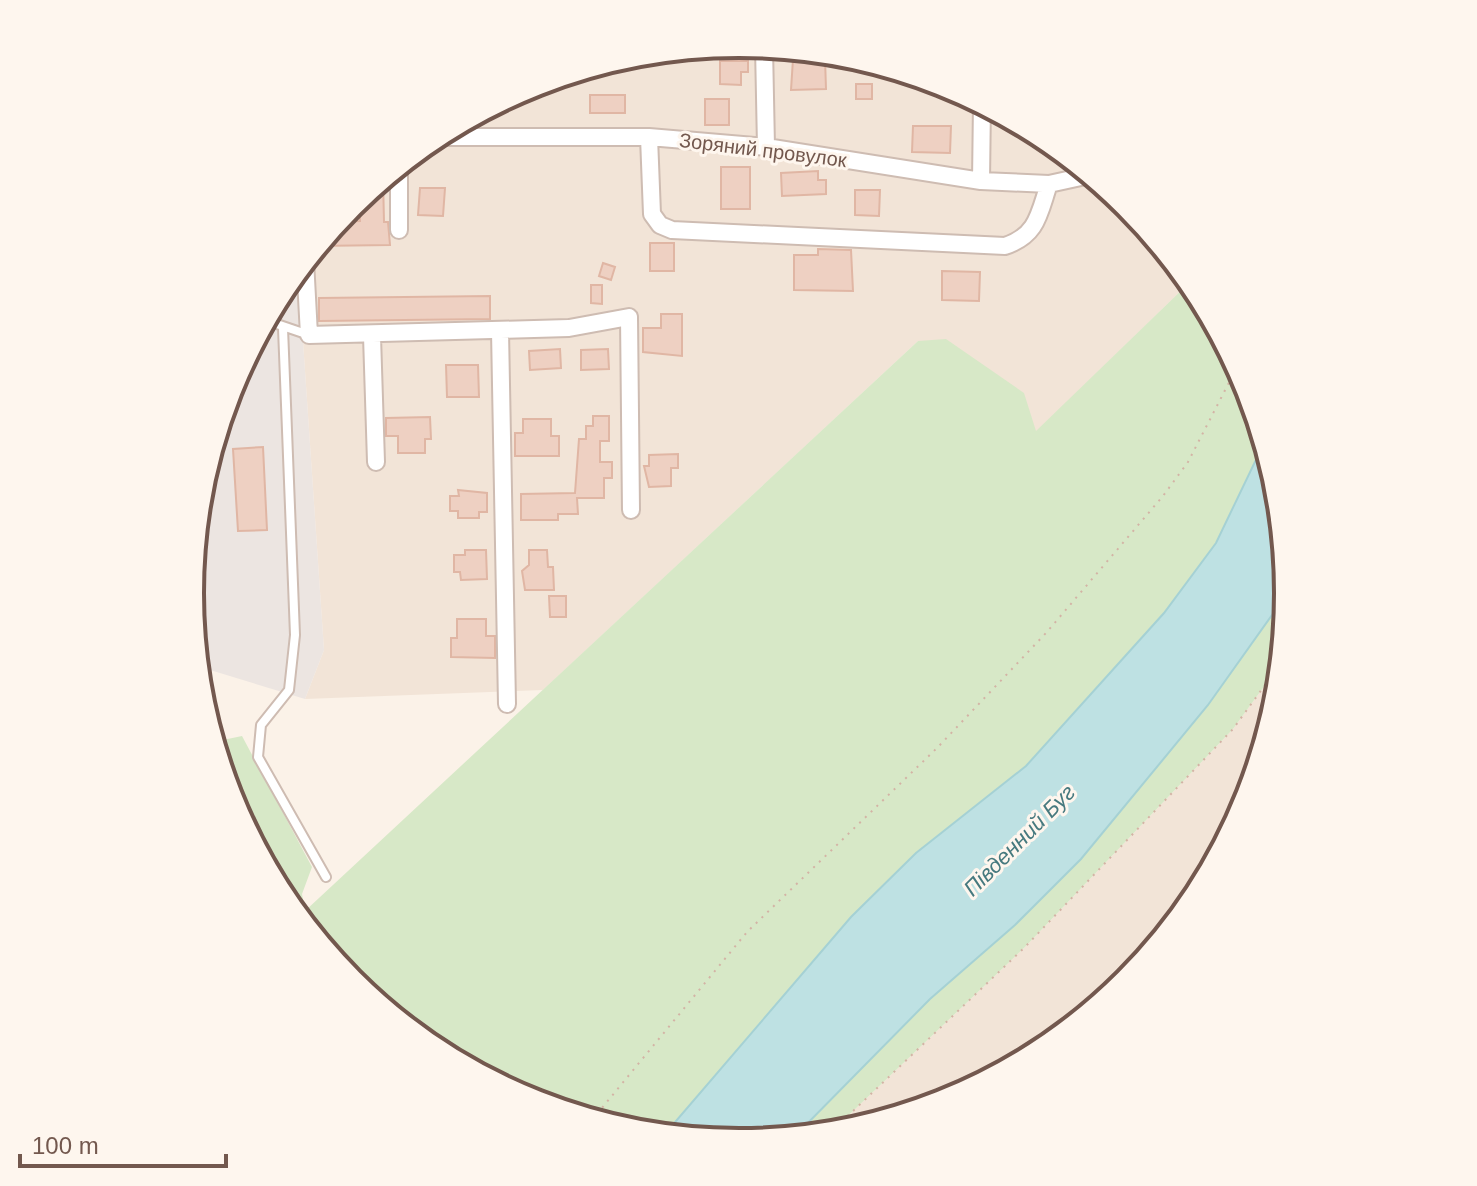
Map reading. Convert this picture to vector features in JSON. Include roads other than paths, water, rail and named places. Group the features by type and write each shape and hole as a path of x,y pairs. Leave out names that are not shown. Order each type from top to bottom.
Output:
{"street":[{"path":"764,59 766,147"},
{"path":"981,181 982,117"},
{"name":"Зоряний провулок","path":"459,137 649,137 766,147 981,181 1049,184 1075,178"},
{"path":"649,137 652,214 660,225 672,230 1005,246 1024,240 1036,222 1049,184"},
{"path":"399,180 399,230"},
{"path":"306,279 309,335 372,336 569,328 629,317 631,510"},
{"path":"500,331 507,704"},
{"path":"372,336 376,462"}],"lane":[{"path":"275,325 309,335"},
{"path":"283,328 295,635 289,690 261,725 258,757 326,877"}],"water":[{"name":"Південний Буг","path":"1256,460 1269,523 1273,614 1208,705 1081,859 1015,925 930,999 808,1123 738,1128 674,1124 851,917 916,853 1026,766 1164,613 1216,543"}]}
